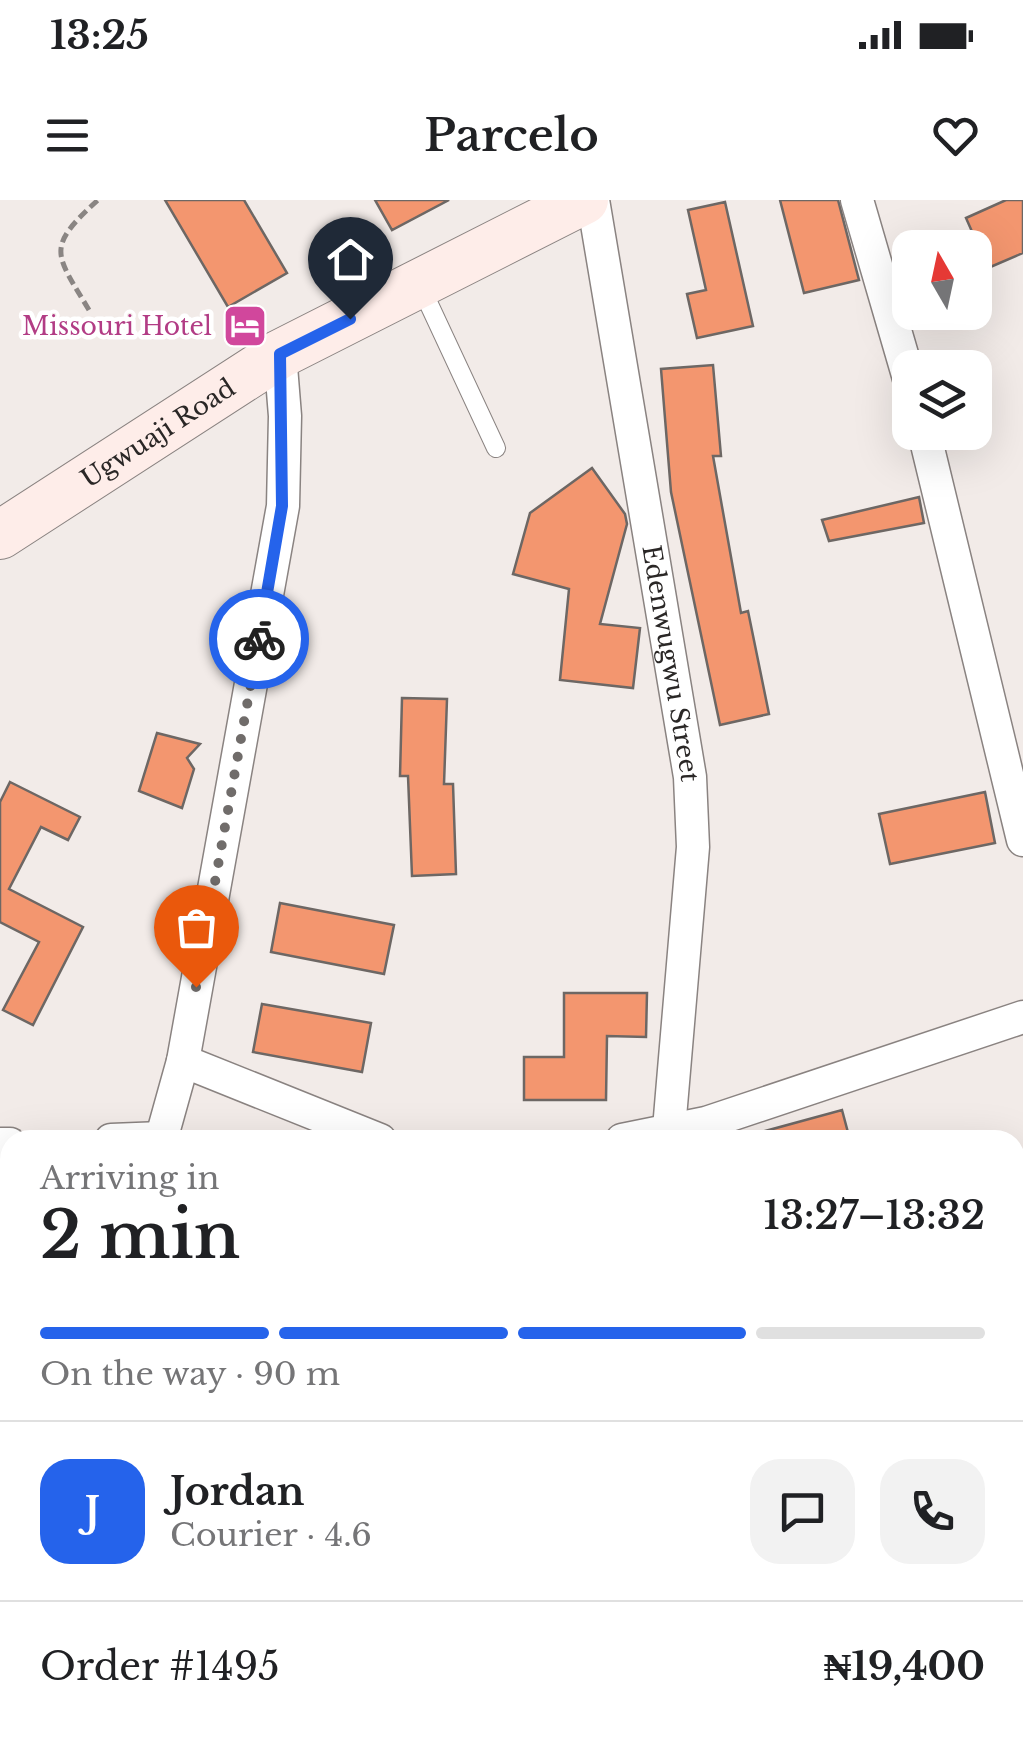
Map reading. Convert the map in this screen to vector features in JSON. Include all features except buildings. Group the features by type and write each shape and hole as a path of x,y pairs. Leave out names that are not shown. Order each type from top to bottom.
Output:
{"main road":[{"name":"Ugwuaji Road","path":"0,535 280,354 584,200"}],"street":[{"name":"Edenwugwu Street","path":"593,200 690,777 693,848 669,1128"},
{"path":"857,200 901,350"},
{"path":"164,1130 183,1061 282,506 280,354"},
{"path":"928,450 1023,840"},
{"path":"712,1130 1023,1017"},
{"path":"183,1061 355,1130"},
{"path":"661,1130 696,1130"}],"lane":[{"path":"420,284 496,448"}],"path":[{"path":"88,310 59,261 64,230 98,200"}],"way so far":[{"path":"196,987 259,639"}],"place":[{"name":"Missouri Hotel","path":"245,326"}],"route":[{"path":"259,639 282,506 284,416 280,354 350,319"}]}
